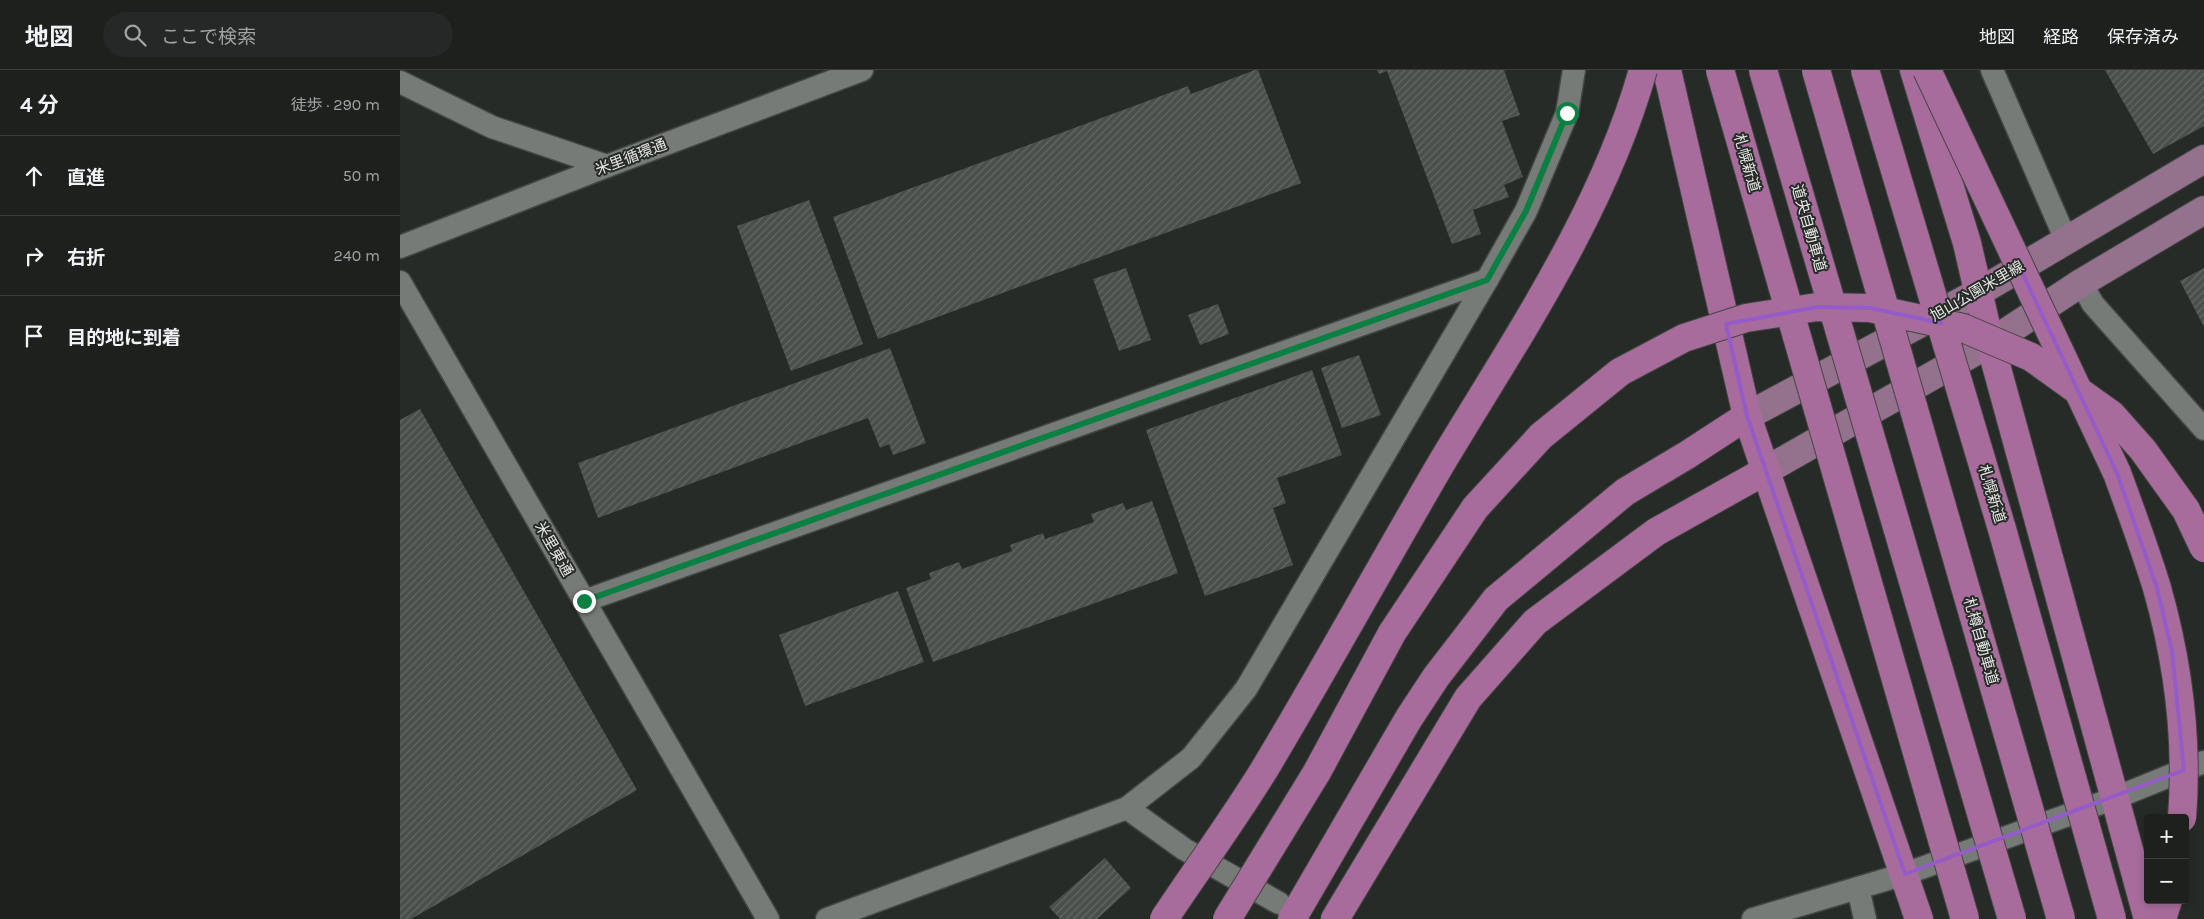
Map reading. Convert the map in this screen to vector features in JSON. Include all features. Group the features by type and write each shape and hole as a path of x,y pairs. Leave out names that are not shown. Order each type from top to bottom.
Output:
{"highway":[{"path":"1164,919 1269,762 1560,262 1598,188 1632,110 1643,70"},
{"path":"1667,70 1746,416 1920,919"},
{"name":"札幌新道","path":"1720,70 1965,919"},
{"name":"道央自動車道","path":"1763,70 2012,919"},
{"name":"札樽自動車道","path":"1816,70 2061,919"},
{"name":"札幌新道","path":"1865,70 2002,529 2112,919"},
{"path":"1914,70 1967,244 1990,343 2148,919"},
{"path":"1927,70 2117,473 2157,588 2172,651 2182,726 2184,764 2182,814"},
{"path":"1227,919 1317,772 1392,633 1475,508 1541,436 1612,378 1684,338 1746,318 1817,307 1870,308 1962,328 2031,357 2112,416 2143,450 2186,510 2204,548"},
{"path":"1285,911 1436,676 1496,599 1624,492 1687,455 1746,416"},
{"path":"1334,919 1468,698 1535,622 1656,532 1765,471"},
{"path":"2162,919 2167,904"}],"main road":[{"name":"旭山公園米里線","path":"1746,416 1979,292 2204,159"},
{"path":"1765,471 1990,343 2081,283 2204,210"}],"street":[{"name":"米里循環通","path":"400,248 607,166 862,70"},
{"path":"826,919 1127,808 1191,758 1246,689 1526,211 1567,113 1574,70"},
{"path":"1992,70 2066,240"},
{"path":"400,82 492,127 607,166"},
{"path":"584,601 1487,280"},
{"name":"米里東通","path":"400,282 768,919"},
{"path":"2081,283 2093,304 2204,429"},
{"path":"1753,919 1905,874 2115,798 2204,762"},
{"path":"1127,808 1184,849 1285,911"},
{"path":"1858,888 1865,919"}],"highlighted area":[{"path":"2020,268 2117,473 2157,588 2172,651 2184,770 1905,874 1747,416 1726,324 1817,307 1870,308 1941,323 1938,314"}],"building":[{"path":"1258,70 1301,183 878,339 833,217 1188,86 1191,94"},
{"path":"1377,70 1504,70 1520,115 1502,121 1523,177 1504,185 1509,197 1473,210 1481,234 1452,244 1387,71 1379,74"},
{"path":"2105,70 2204,70 2204,126 2153,154"},
{"path":"809,200 863,344 791,371 737,226"},
{"path":"1126,268 1151,340 1119,351 1093,279"},
{"path":"2204,268 2204,327 2180,281"},
{"path":"1218,304 1229,334 1200,345 1188,315"},
{"path":"890,348 926,443 893,455 889,444 880,448 868,418 598,518 578,463"},
{"path":"1359,355 1381,415 1342,428 1321,368"},
{"path":"1312,370 1342,455 1277,478 1286,503 1273,508 1293,565 1205,596 1146,430"},
{"path":"420,409 637,790 411,919 400,919 400,420"},
{"path":"1152,501 1178,573 933,662 906,588 931,579 929,573 959,562 962,569 1012,551 1010,545 1043,533 1045,539 1094,522 1091,514 1123,503 1126,510"},
{"path":"898,591 924,662 805,706 779,635"},
{"path":"1105,858 1131,888 1097,919 1060,919 1049,907"}],"route":[{"path":"584,601 1487,280 1526,211 1567,113"}]}
